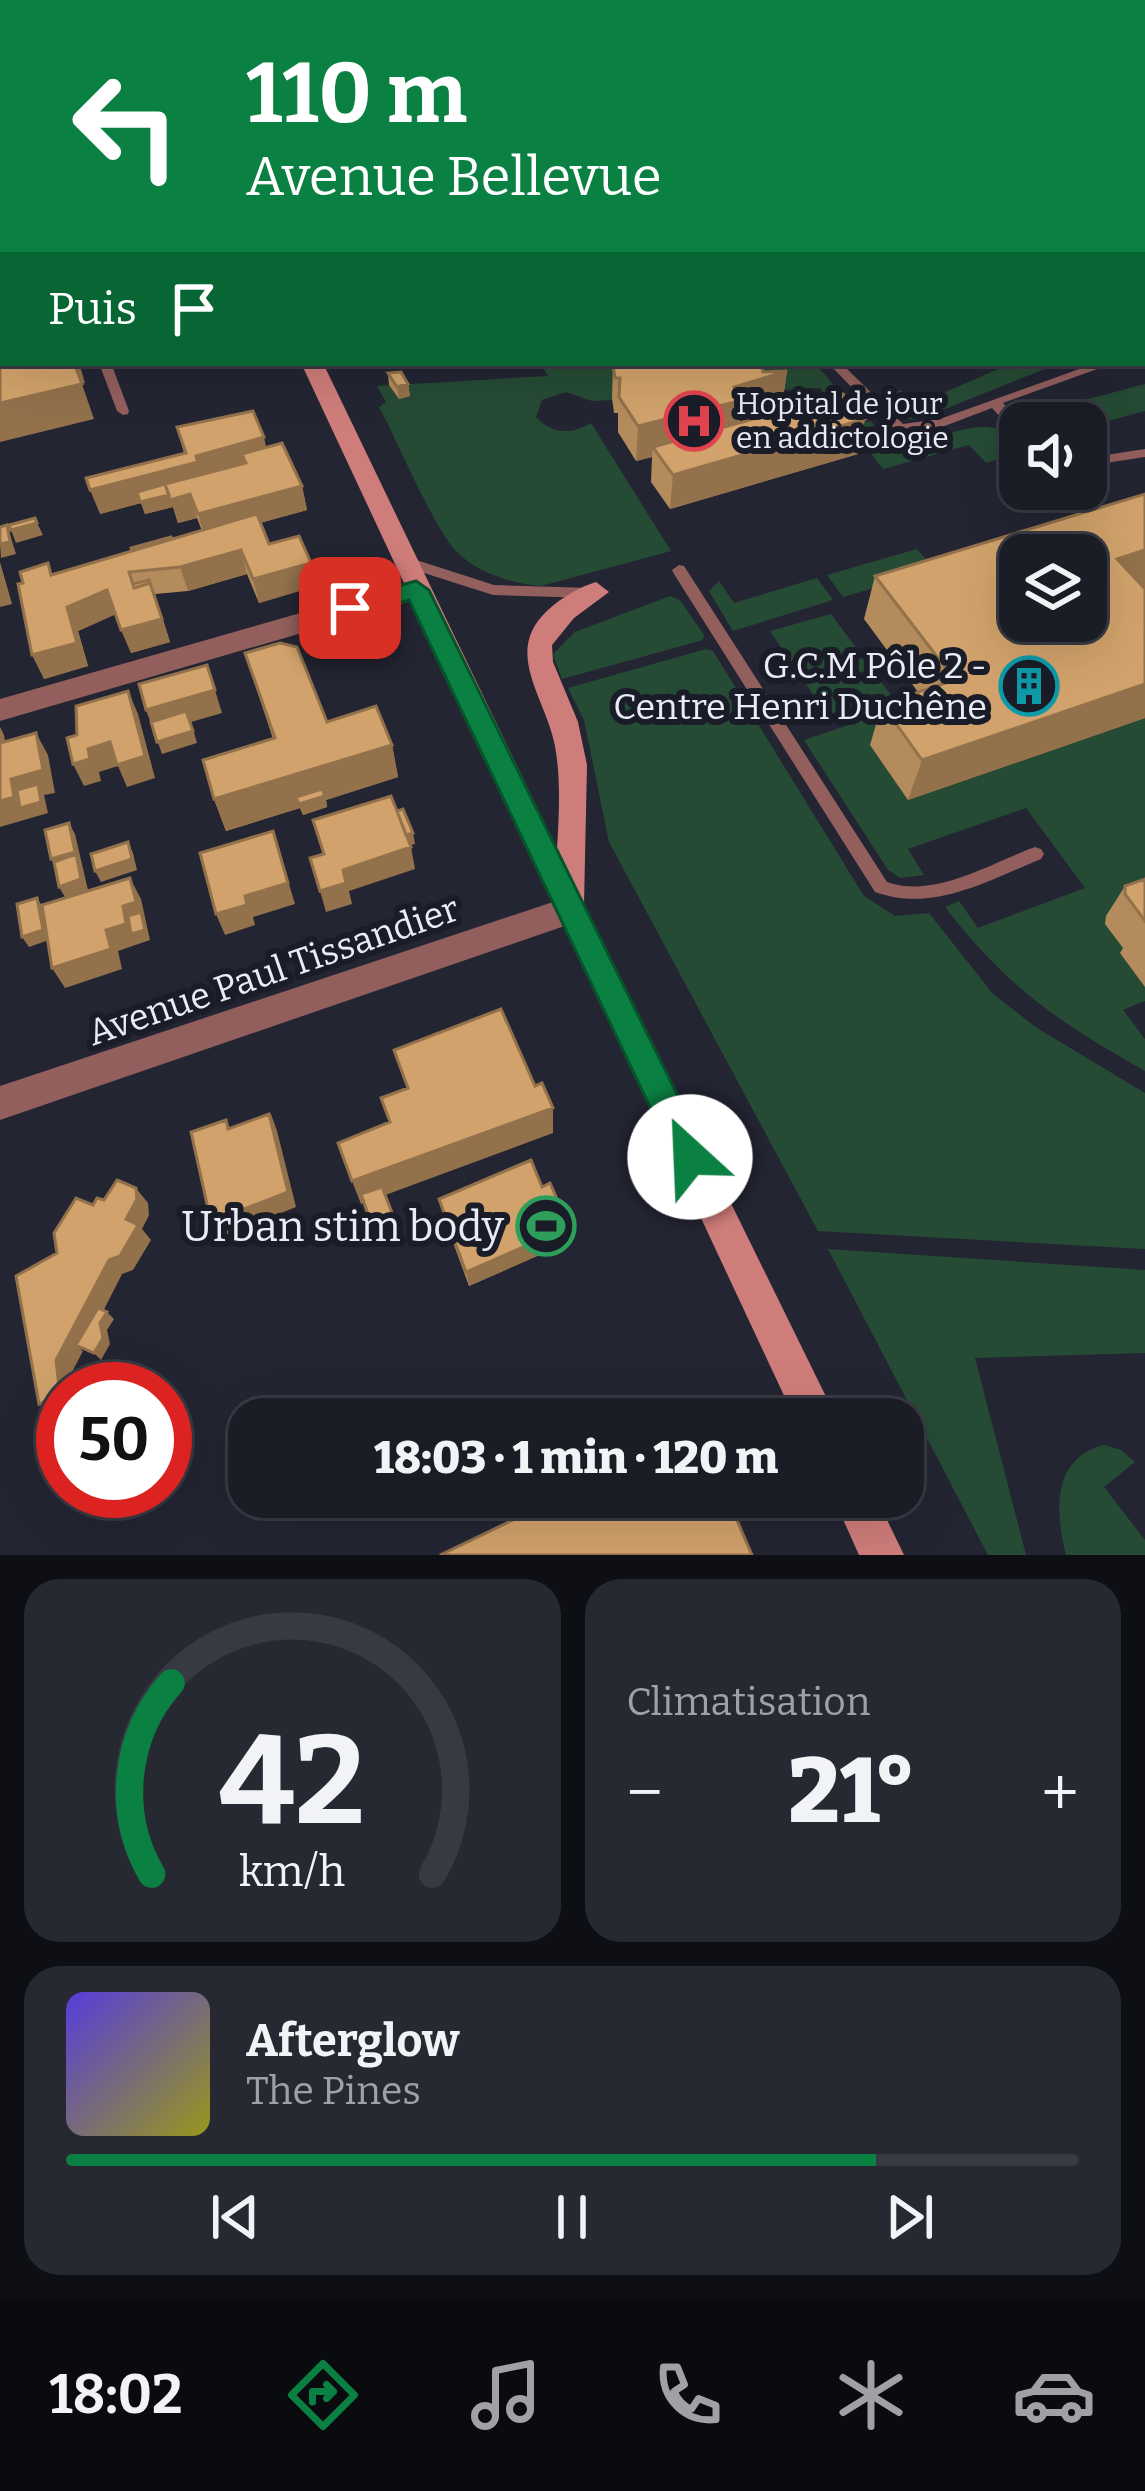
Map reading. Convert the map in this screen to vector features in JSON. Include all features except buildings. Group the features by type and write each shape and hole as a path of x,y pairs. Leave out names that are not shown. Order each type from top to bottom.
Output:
{"main road":[{"path":"313,366 416,590 806,1398"},
{"path":"571,910 570,745 538,670 538,654 548,625 596,592"},
{"path":"864,1518 882,1555"}],"street":[{"path":"0,710 416,590"},
{"name":"Avenue Paul Tissandier","path":"0,1103 571,910"}],"lane":[{"path":"106,366 122,411"},
{"path":"837,366 900,429 943,423 1099,366"},
{"path":"994,402 999,407"},
{"path":"1107,459 1145,453"},
{"path":"402,560 494,590 596,592"},
{"path":"680,570 881,887 896,896 927,894 1035,854"}],"green space":[{"path":"542,366 818,366 849,403 835,407 820,388 592,401 566,392 542,400 536,417 548,427 569,431 591,423 671,551 541,586 483,571 455,550 379,407 386,402 377,386 548,376"},
{"path":"1005,366 1052,366 917,420 897,417 880,399 900,390 918,404"},
{"path":"1145,384 1145,411 1107,421 1107,402 1077,402"},
{"path":"870,421 891,439 906,442 997,428 999,459 986,463 969,445 883,469 850,427"},
{"path":"917,549 935,570 843,597 827,575"},
{"path":"817,578 833,600 733,631 709,591 719,581 734,603"},
{"path":"670,596 680,600 703,640 562,679 553,654 575,632"},
{"path":"831,614 894,699 831,721 770,631"},
{"path":"706,649 713,651 864,896 895,916 929,913 993,994 1037,1028 1145,1093 1145,1249 818,1231 609,842 584,720 568,688"},
{"path":"902,707 908,800 1145,718 1145,902 1125,951 1145,986 1145,1001 1123,1010 1145,1039 1145,1071 1036,1001 990,959 945,907 959,901 978,928 1085,888 1026,808 908,849 924,875 900,878 888,870 804,740"},
{"path":"828,1249 1145,1270 1145,1353 975,1358 1026,1555 988,1555 924,1433 924,1398 906,1398"},
{"path":"1104,1445 1121,1450 1135,1462 1104,1487 1145,1540 1145,1555 1066,1555 1061,1488 1075,1461"}],"place":[{"name":"Hopital de jour en addictologie","path":"694,421"},
{"name":"G.C.M Pôle 2 - Centre Henri Duchêne","path":"1029,686"},
{"name":"Urban stim body","path":"546,1226"}],"route":[{"path":"350,608 416,590 690,1157"}]}
